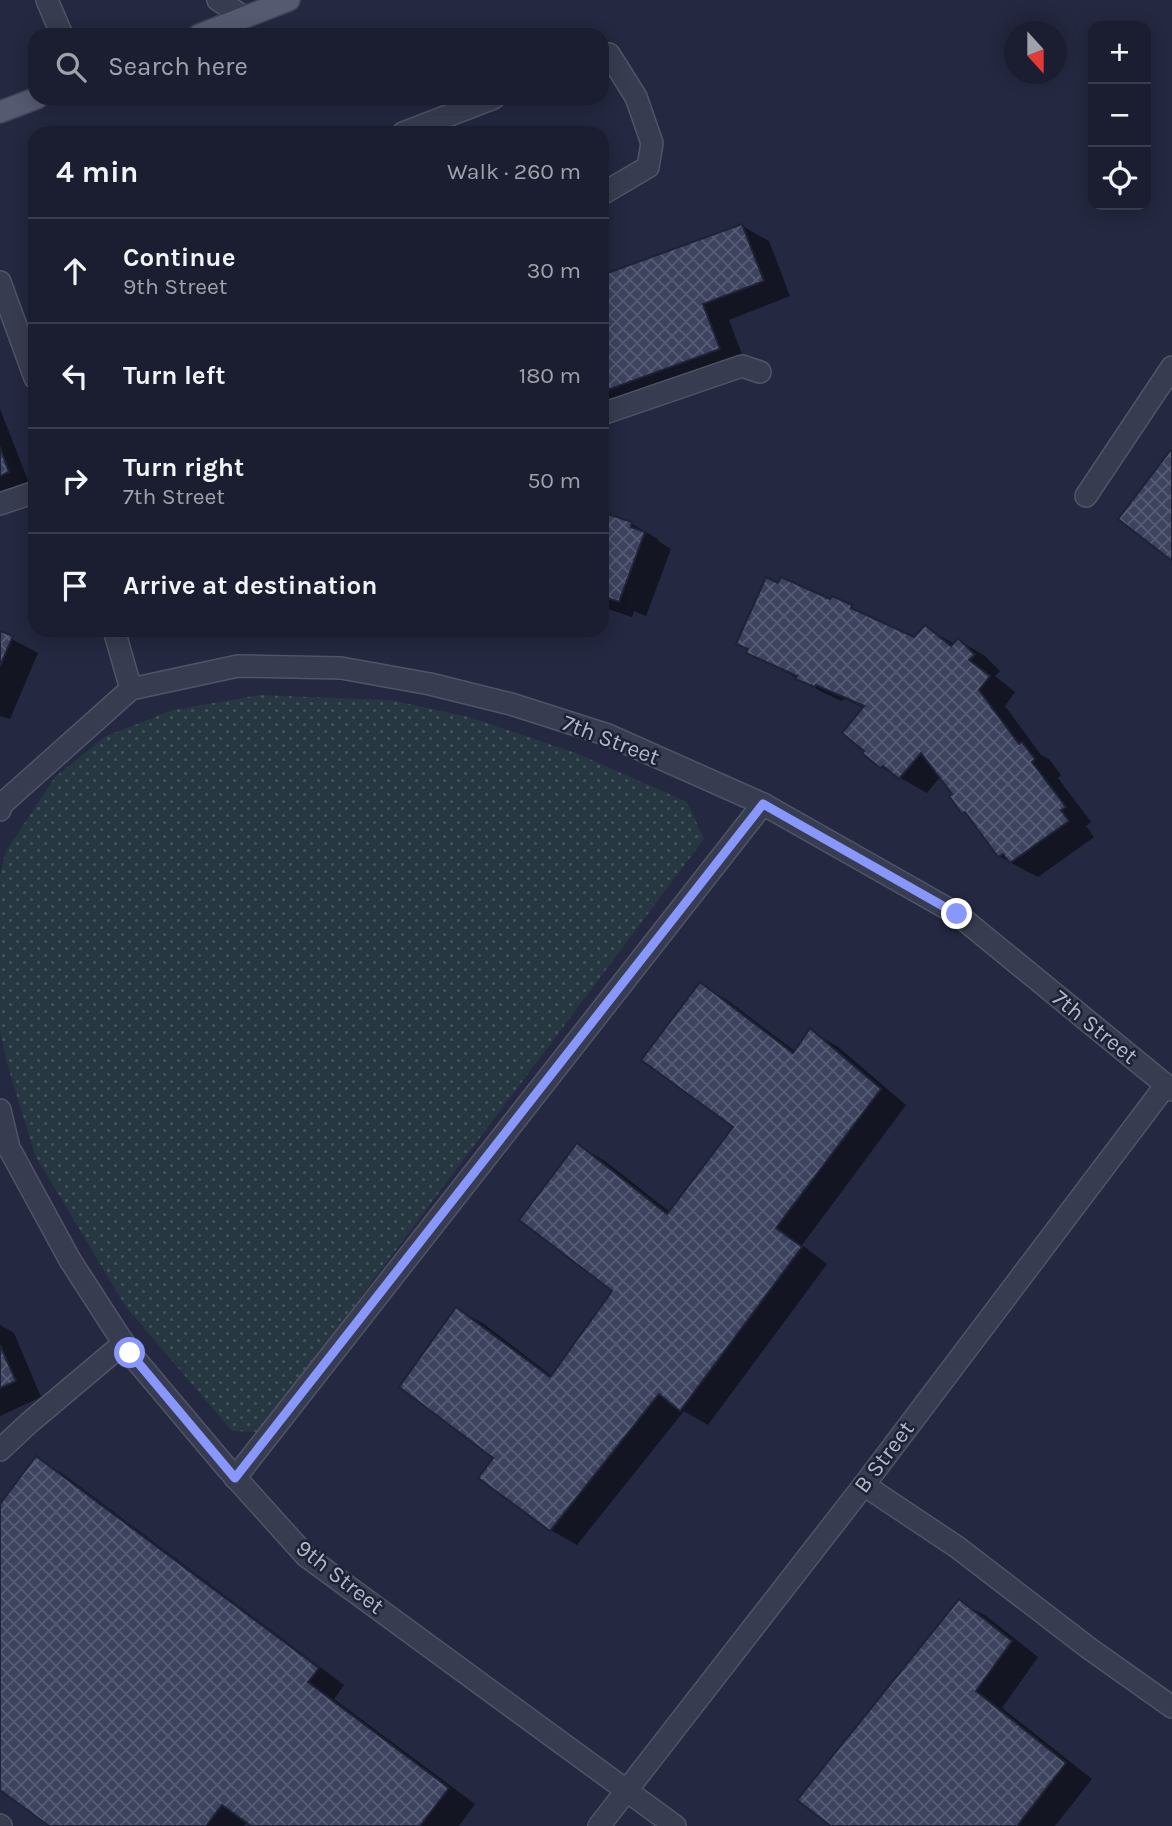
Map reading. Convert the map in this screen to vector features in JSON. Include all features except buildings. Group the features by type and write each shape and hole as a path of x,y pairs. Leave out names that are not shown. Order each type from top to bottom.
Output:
{"main road":[{"path":"216,28 289,0"},
{"path":"0,112 28,101"}],"lane":[{"path":"47,0 59,28"},
{"path":"218,0 244,17"},
{"path":"609,54 636,97 652,143 648,167 609,190"},
{"path":"421,126 476,105"},
{"path":"0,282 6,318 28,364"},
{"path":"609,412 742,366 760,372"},
{"path":"1086,496 1172,367"},
{"path":"0,504 28,494"},
{"path":"116,637 131,689"},
{"name":"7th Street","path":"1,807 131,689 238,666 341,668 430,684 511,705 608,735 763,804 957,914 1169,1088"},
{"path":"235,1478 763,804"},
{"name":"B Street","path":"598,1826 1169,1088"},
{"name":"9th Street","path":"0,1110 9,1148 70,1260 124,1343 235,1478 306,1556 675,1826"},
{"path":"0,1450 124,1343"},
{"path":"864,1485 957,1547 1090,1649 1172,1707"}],"shaded area":[{"path":"259,695 390,700 469,717 576,753 687,802 704,839 258,1432 232,1431 126,1307 35,1155 0,1031 0,875 6,851 55,777 106,736 173,710"}],"route":[{"path":"130,1353 235,1478 763,804 957,914"}]}
